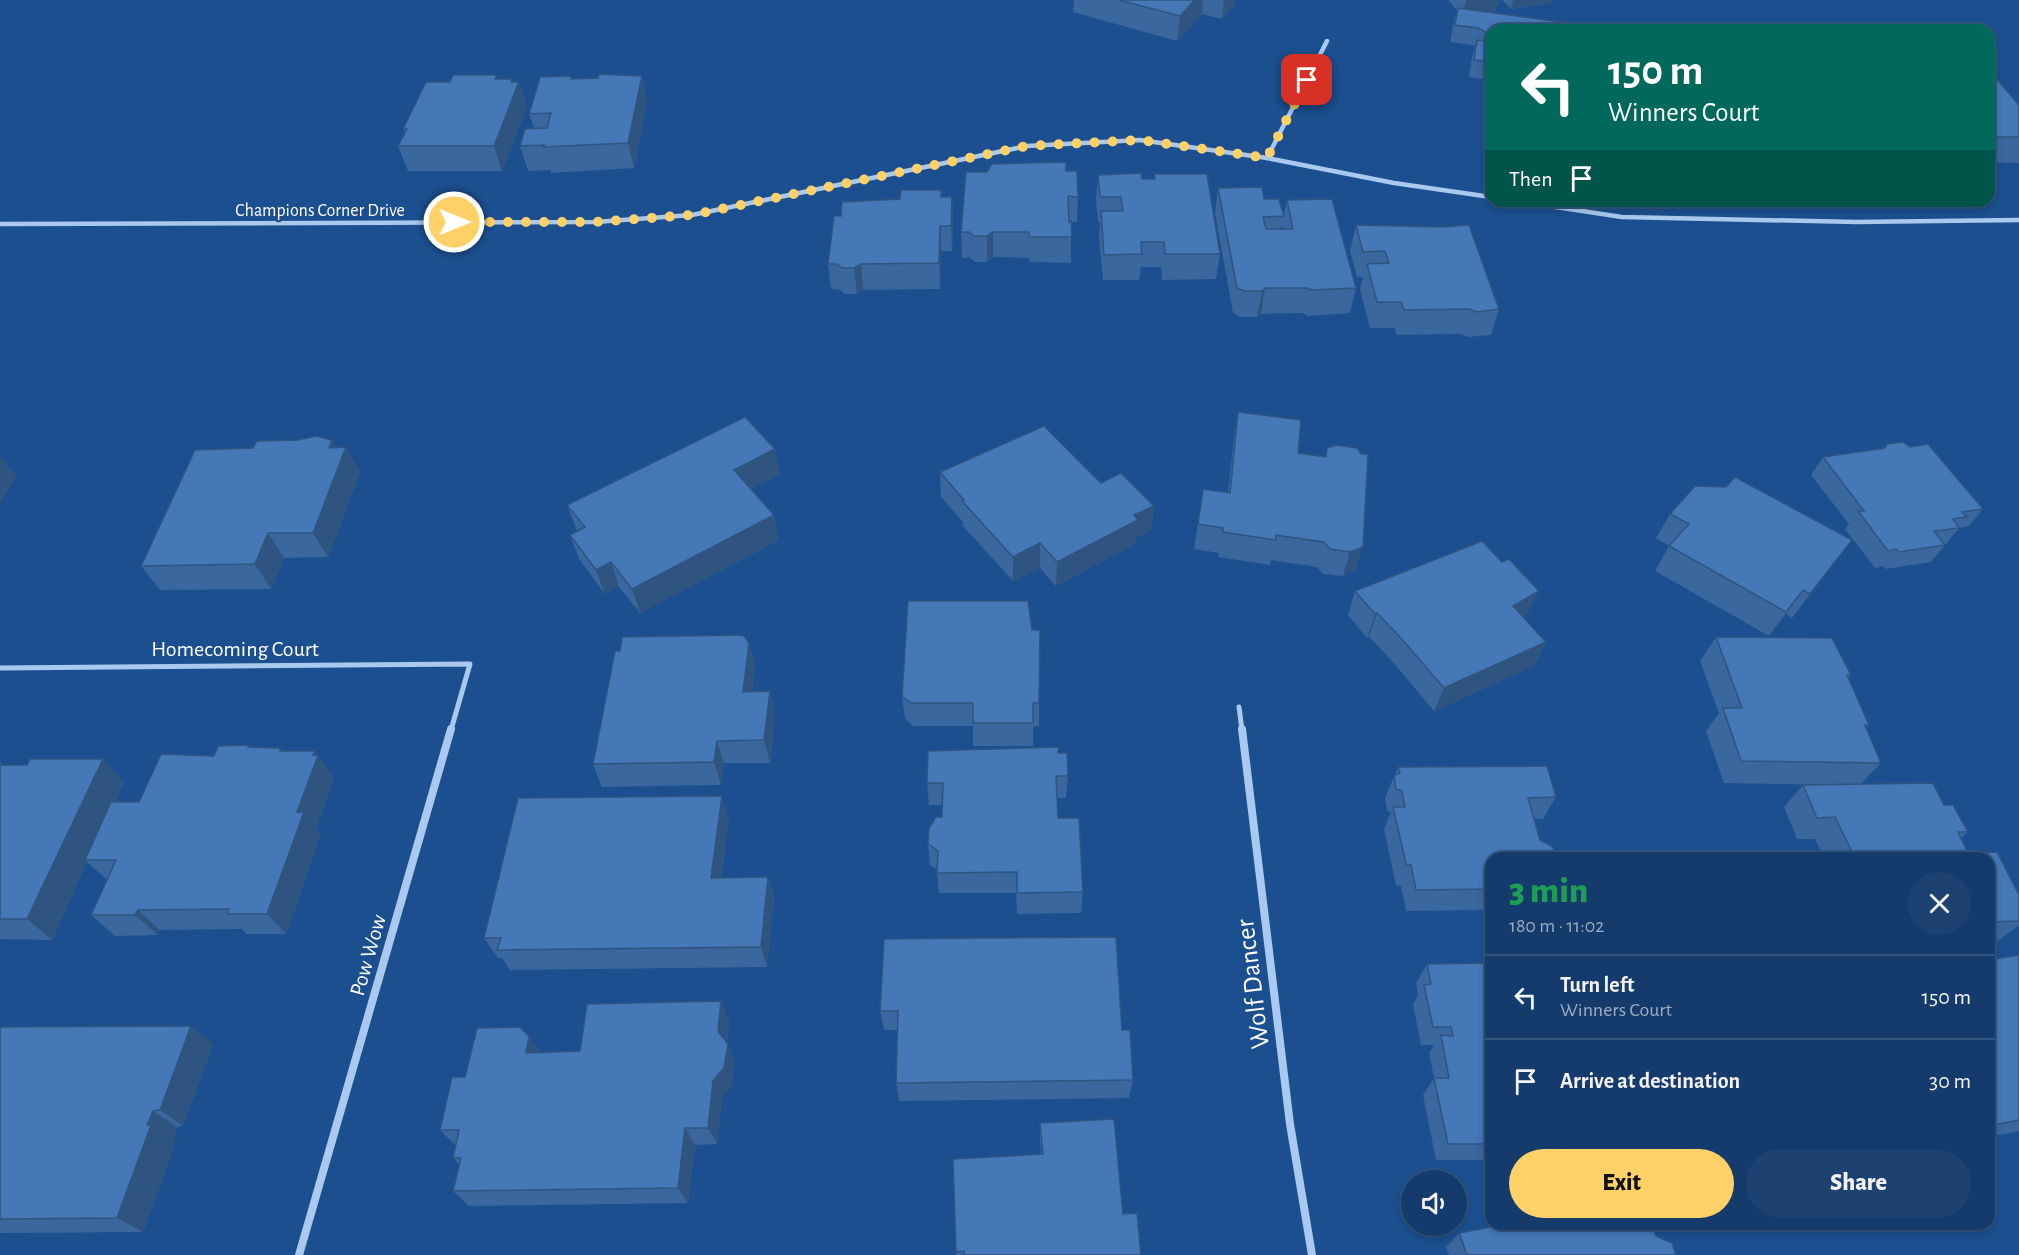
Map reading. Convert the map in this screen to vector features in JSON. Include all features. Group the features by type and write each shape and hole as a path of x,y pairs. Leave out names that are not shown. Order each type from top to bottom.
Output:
{"street":[{"path":"1267,158 1327,41"},
{"name":"Champions Corner Drive","path":"0,224 595,222 692,215 1027,146 1140,140 1267,158 1394,183 1485,196"},
{"path":"1556,207 1622,217 1856,222 2019,220"},
{"name":"Homecoming Court","path":"0,668 470,664"},
{"name":"Pow Wow","path":"299,1255 470,664"},
{"name":"Wolf Dancer","path":"1239,707 1290,1124 1312,1255"}],"building":[{"path":"1119,0 1195,0 1180,16"},
{"path":"1458,8 1569,23 1485,24 1485,32 1478,28 1455,25"},
{"path":"1477,40 1485,41 1485,61 1474,60"},
{"path":"599,74 642,76 628,143 520,146 525,129 547,128 551,113 529,114 540,77 598,78"},
{"path":"453,75 497,75 495,79 513,79 511,82 519,82 494,146 398,146 407,129 403,129 426,82 450,82"},
{"path":"1995,77 2019,105 2019,137 1995,137"},
{"path":"1066,162 1066,171 1077,171 1078,197 1068,196 1072,237 1029,237 1029,232 993,232 987,236 974,236 969,232 961,232 966,172 987,172 992,164"},
{"path":"1141,173 1142,179 1155,179 1154,174 1207,174 1220,254 1165,254 1164,242 1141,242 1142,254 1104,255 1101,211 1123,211 1121,197 1100,197 1098,175"},
{"path":"1262,187 1264,199 1279,199 1284,216 1263,217 1266,229 1293,229 1287,200 1332,199 1356,288 1312,290 1308,288 1265,288 1262,291 1244,291 1237,288 1218,188"},
{"path":"901,190 941,190 941,197 952,197 951,226 940,226 939,263 861,264 854,268 842,268 837,264 828,264 834,216 841,216 842,202 900,199"},
{"path":"1356,225 1442,227 1469,225 1499,309 1477,312 1469,309 1404,310 1401,302 1377,302 1367,264 1389,263 1385,251 1363,252"},
{"path":"1238,412 1301,420 1298,453 1326,457 1327,448 1336,445 1357,448 1361,454 1368,454 1363,547 1350,552 1330,549 1324,542 1276,535 1276,540 1223,532 1223,528 1198,524 1203,489 1230,493"},
{"path":"745,417 775,449 734,470 774,515 632,589 611,562 596,570 570,535 585,527 567,505"},
{"path":"1044,426 1101,483 1121,473 1154,506 1134,515 1138,520 1057,562 1040,543 1013,557 962,501 964,500 940,472"},
{"path":"316,436 332,440 329,448 346,447 313,533 268,533 255,564 141,566 195,450 253,448 257,441 298,440"},
{"path":"1903,442 1910,447 1928,444 1983,509 1962,512 1967,517 1953,519 1959,528 1934,531 1945,545 1899,552 1896,549 1888,551 1858,511 1864,511 1823,457 1885,448 1887,444"},
{"path":"1735,477 1852,540 1810,594 1803,590 1786,612 1669,546 1689,524 1670,514 1695,486 1726,487"},
{"path":"1482,541 1502,562 1509,559 1539,591 1513,606 1546,642 1444,688 1401,638 1355,591"},
{"path":"908,601 1028,601 1032,630 1040,630 1039,703 1033,703 1033,723 973,723 973,703 911,703 902,696"},
{"path":"743,635 749,643 743,692 770,691 764,740 717,741 714,762 593,764 615,651 620,651 622,637"},
{"path":"1716,637 1832,638 1851,675 1847,675 1869,725 1865,725 1881,763 1741,761 1723,708 1742,708"},
{"path":"249,745 248,747 280,748 280,751 315,751 313,755 318,756 297,812 304,812 267,914 227,914 229,909 138,910 135,915 91,915 116,860 85,860 111,802 139,802 161,754 214,756 218,746"},
{"path":"1059,747 1058,753 1067,753 1068,776 1056,776 1058,818 1079,818 1083,892 1017,893 1017,872 937,873 938,851 928,844 929,828 936,817 942,817 943,783 927,783 928,751"},
{"path":"30,759 103,759 27,919 0,919 0,765 27,765"},
{"path":"1547,766 1556,797 1528,798 1540,840 1553,847 1554,852 1485,852 1485,889 1416,890 1411,865 1406,864 1393,807 1405,807 1402,791 1396,789 1394,775 1400,773 1398,767"},
{"path":"1933,783 1944,805 1953,805 1968,832 1958,832 1968,852 1852,852 1835,817 1817,818 1803,785"},
{"path":"722,796 711,878 768,877 761,947 497,950 501,938 484,938 518,798"},
{"path":"1995,852 2019,895 2019,921 1995,922"},
{"path":"1116,937 1122,1030 1130,1030 1133,1080 896,1083 898,1011 880,1011 884,939"},
{"path":"2019,955 2019,1120 1995,1125 1995,959"},
{"path":"1485,963 1485,1144 1448,1144 1434,1078 1449,1078 1441,1035 1453,1036 1451,1027 1433,1027 1424,985 1431,984 1427,964"},
{"path":"721,1001 718,1031 728,1044 724,1068 713,1081 708,1128 685,1128 678,1188 453,1191 461,1158 453,1158 459,1130 440,1130 452,1077 465,1077 477,1028 520,1027 529,1036 526,1053 580,1051 587,1004"},
{"path":"191,1026 160,1110 153,1111 147,1125 151,1125 117,1218 0,1219 1,1027"},
{"path":"1114,1119 1123,1214 1137,1213 1141,1255 964,1255 964,1251 956,1252 953,1159 1043,1154 1040,1123"},
{"path":"1485,1228 1485,1230 1654,1230 1656,1236 1672,1243 1676,1255 1467,1255 1460,1236 1467,1236 1467,1231"}],"route":[{"path":"454,222 595,222 692,215 862,178 1027,146 1140,140 1267,158 1307,80"}]}
